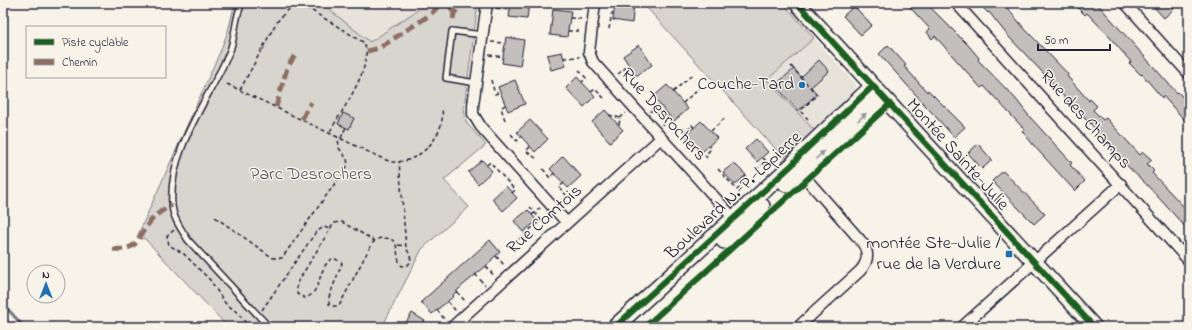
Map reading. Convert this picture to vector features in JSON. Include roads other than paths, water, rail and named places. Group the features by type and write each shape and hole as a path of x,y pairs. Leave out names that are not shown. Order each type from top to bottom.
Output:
{"street":[{"path":"487,3 473,110 478,123 567,223"},
{"name":"Rue Desrochers","path":"595,3 590,47 591,59 737,222"},
{"name":"Montée Sainte-Julie","path":"797,3 1094,327"},
{"name":"Rue des Champs","path":"956,3 1189,261"},
{"path":"1125,3 1189,74"},
{"name":"Boulevard N.-P.-Lapierre","path":"629,327 737,222 796,168 800,155 878,91"},
{"name":"Rue Comtois","path":"449,324 567,223 661,138"},
{"path":"796,168 865,245 867,259 860,271 798,327"},
{"path":"962,327 1120,184"},
{"name":"Boulevard N.-P.-Lapierre","path":"614,327 737,222"}],"lane":[{"path":"242,3 237,16 230,51 184,143 176,165 172,205 179,227 188,240 269,327"},
{"path":"476,83 446,78 452,31 482,35"}],"waterway":[{"path":"3,304 24,327"}],"place":[{"name":"Couche-Tard","path":"802,85"},
{"name":"montée Ste-Julie / rue de la Verdure","path":"1009,254"}],"park label":[{"name":"Parc Desrochers","path":"311,175"}]}
